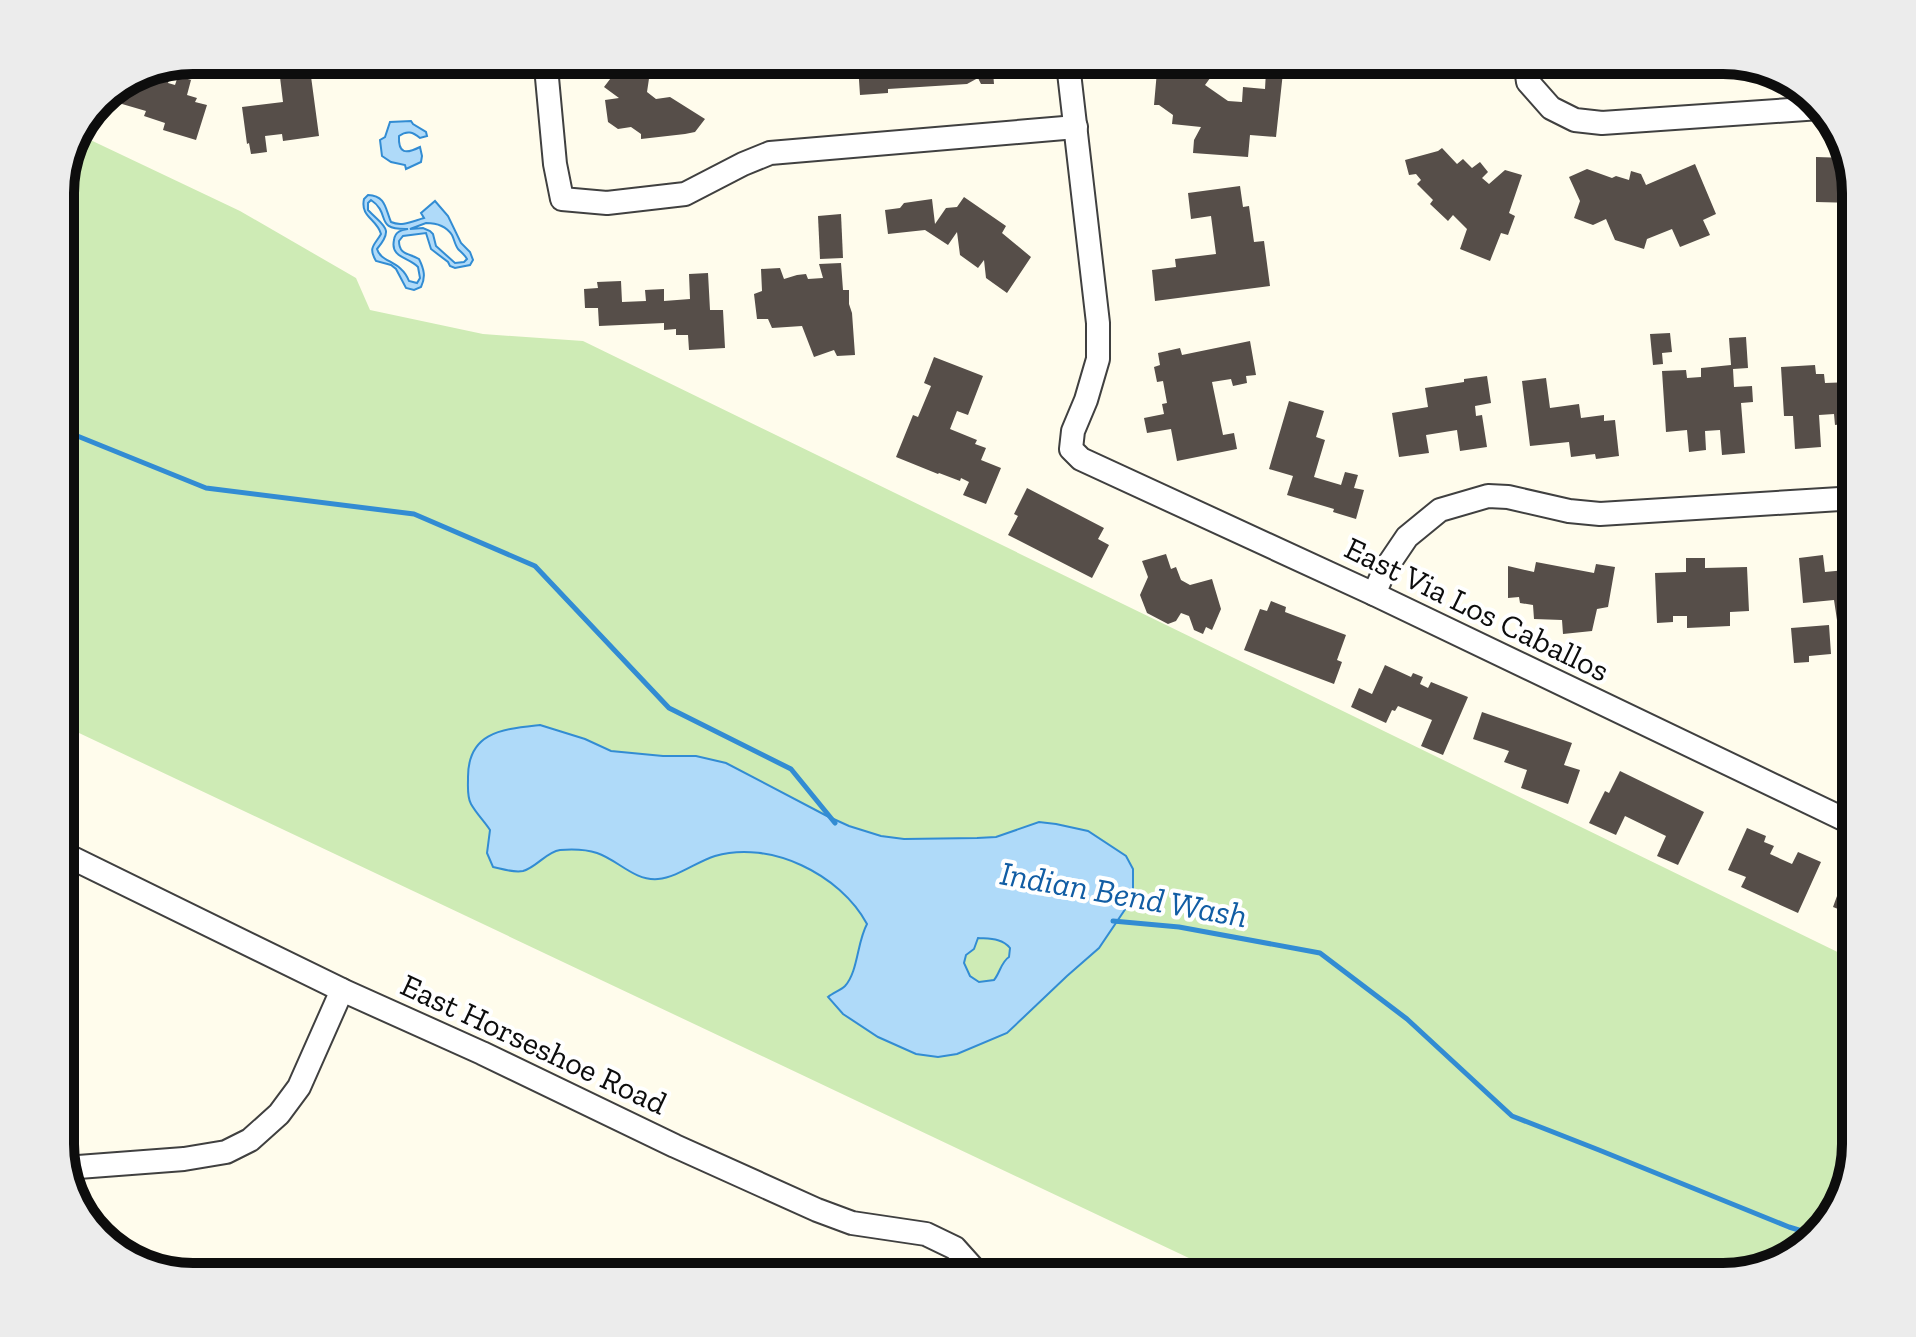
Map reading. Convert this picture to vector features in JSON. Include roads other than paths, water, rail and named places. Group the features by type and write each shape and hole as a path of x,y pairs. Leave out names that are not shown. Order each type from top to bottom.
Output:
{"street":[{"path":"547,74 555,164 562,199 607,203 685,194 770,153 1076,127 1069,74"},
{"path":"1527,74 1528,82 1551,108 1575,120 1602,123 1806,109"},
{"name":"East Via Los Caballos","path":"1076,127 1098,323 1098,359 1073,431 1071,449 1081,459 1374,594 1842,818"},
{"path":"1374,594 1384,571 1407,537 1440,510 1488,496 1600,514 1842,499"},
{"name":"East Horseshoe Road","path":"74,859 342,990 675,1146 852,1223 926,1234 955,1248 968,1263"},
{"path":"77,1167 184,1159 226,1152 250,1140 279,1114 299,1087 342,990"}],"water":[{"path":"411,121 427,136 420,138 407,132 399,136 404,151 420,147 422,156 421,162 406,169 405,165 382,156 380,140 385,137 390,122"},
{"path":"368,195 378,198 384,204 391,222 399,224 424,218 421,213 435,201 448,216 473,260 470,265 455,268 431,249 426,233 403,236 399,241 401,249 419,259 424,273 421,287 414,290 406,288 396,269 376,261 372,253 381,234 364,210 364,199","holes":["371,200 381,211 386,224 397,229 408,229 397,233 394,246 397,254 418,267 420,278 417,283 409,281 401,269 379,254 377,249 386,232 368,210","426,223 447,229 467,259 455,263 436,246 430,231 410,229"]},
{"path":"540,725 611,751 696,756 726,763 827,816 881,836 904,839 996,837 1039,822 1088,831 1126,856 1133,869 1133,890 1128,905 1099,948 1007,1033 957,1054 938,1057 916,1054 878,1037 843,1014 828,997 849,980 867,924 840,890 802,865 780,857 736,852 715,856 665,878 649,879 597,853 574,849 555,851 523,871 493,867 487,853 490,830 469,798 469,763 481,742 490,736","holes":["978,938 1000,941 1010,948 1009,957 994,980 979,982 970,976 964,963"]}],"waterway":[{"name":"Indian Bend Wash","path":"74,435 206,488 414,514 535,566 669,708 791,769 835,823"},
{"name":"Indian Bend Wash","path":"1113,921 1179,927 1320,953 1407,1019 1512,1116 1803,1231"}]}
